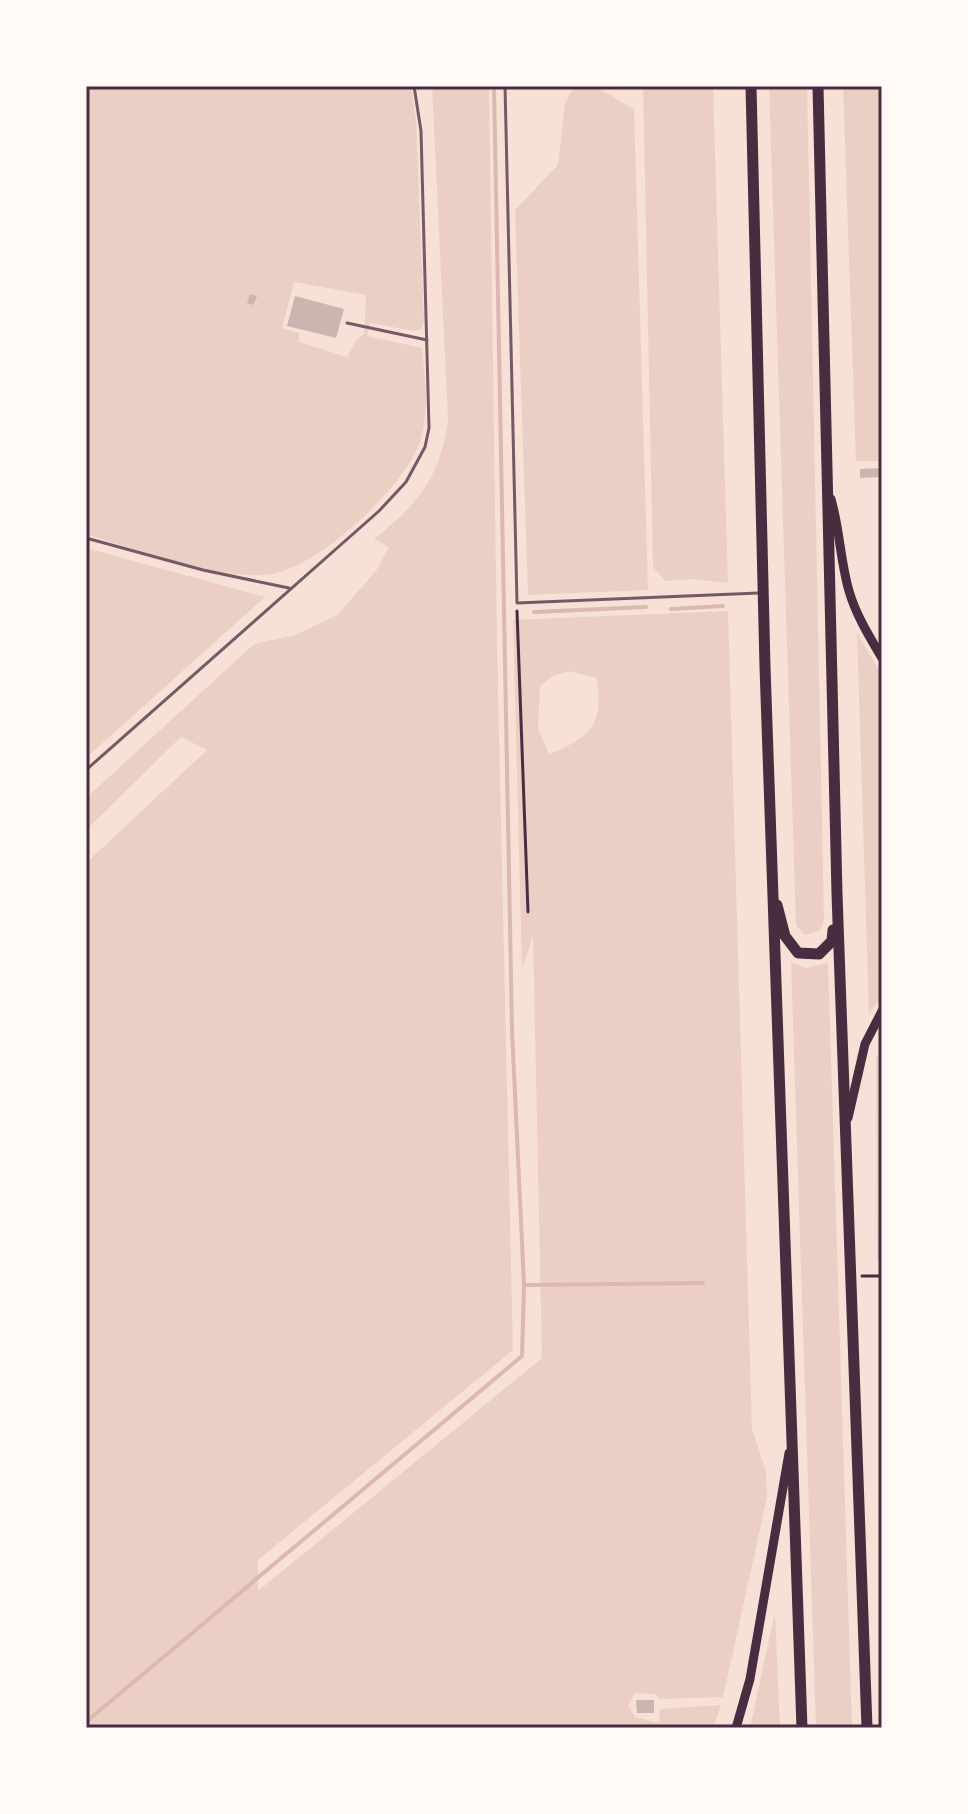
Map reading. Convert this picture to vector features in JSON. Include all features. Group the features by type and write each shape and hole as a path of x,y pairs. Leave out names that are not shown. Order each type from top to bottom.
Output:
{"highway":[{"path":"751,86 772,886 802,1728"},
{"path":"818,86 837,894 867,1728"},
{"path":"772,886 785,936 798,953 819,954 832,941 837,894"}],"main road":[{"path":"829,494 841,532 849,591 859,619 882,658"},
{"path":"845,1129 865,1044 882,1011"},
{"path":"736,1728 750,1679 791,1438"}],"lane":[{"path":"86,770 379,511 406,482 417,463 429,428 421,131 414,86"},
{"path":"505,86 517,603 763,593"},
{"path":"347,323 427,340"},
{"path":"86,538 203,570 289,588"}],"path":[{"path":"517,603 528,912"},
{"path":"871,1277 882,1276"}],"shaded area":[{"path":"86,86 411,86 416,120 424,321 421,329 414,331 370,323 367,336 422,348 426,394 421,439 398,480 379,502 332,544 284,571 264,575 241,575 196,567 86,534","holes":["294,282 366,295 364,334 357,339 347,357 299,342 299,333 282,328"]},
{"path":"432,86 489,86 497,646 513,1350 258,1560 258,1591 542,1358 533,936 522,969 513,620 728,611 752,1429 766,1472 767,1498 723,1697 660,1699 655,1694 635,1693 628,1705 635,1717 659,1723 660,1709 721,1705 713,1728 86,1728 86,863 207,750 181,737 86,830 86,798 254,644 295,635 337,615 376,571 389,547 374,539 415,501 433,474 448,420","holes":["568,671 597,678 598,707 592,727 576,741 549,754 538,729 540,686 551,677"]},
{"path":"575,86 595,86 634,109 648,590 528,595 515,210 558,165 565,103"},
{"path":"643,86 713,86 728,583 693,579 665,581 653,567"},
{"path":"769,86 807,86 824,920 820,931 804,935 796,925"},
{"path":"843,86 882,86 882,461 856,461"},
{"path":"86,548 265,597 86,758"},
{"path":"857,633 882,675 882,997 869,1013"},
{"path":"791,962 806,968 828,963 852,1728 816,1728"},
{"path":"882,1048 882,1271 877,1259 876,1058"},
{"path":"882,1282 882,1527 879,1283"},
{"path":"775,1612 780,1728 750,1728"}],"building":[{"path":"250,294 257,296 253,305 247,303"},
{"path":"295,296 344,309 336,338 287,326"},
{"path":"882,468 882,477 860,478 860,469"},
{"path":"636,1700 654,1700 654,1713 637,1713"}],"waterway":[{"path":"494,86 512,1030 524,1285"},
{"path":"671,609 723,606"},
{"path":"534,612 646,607"},
{"path":"86,1722 522,1356 524,1285 703,1283"}]}
